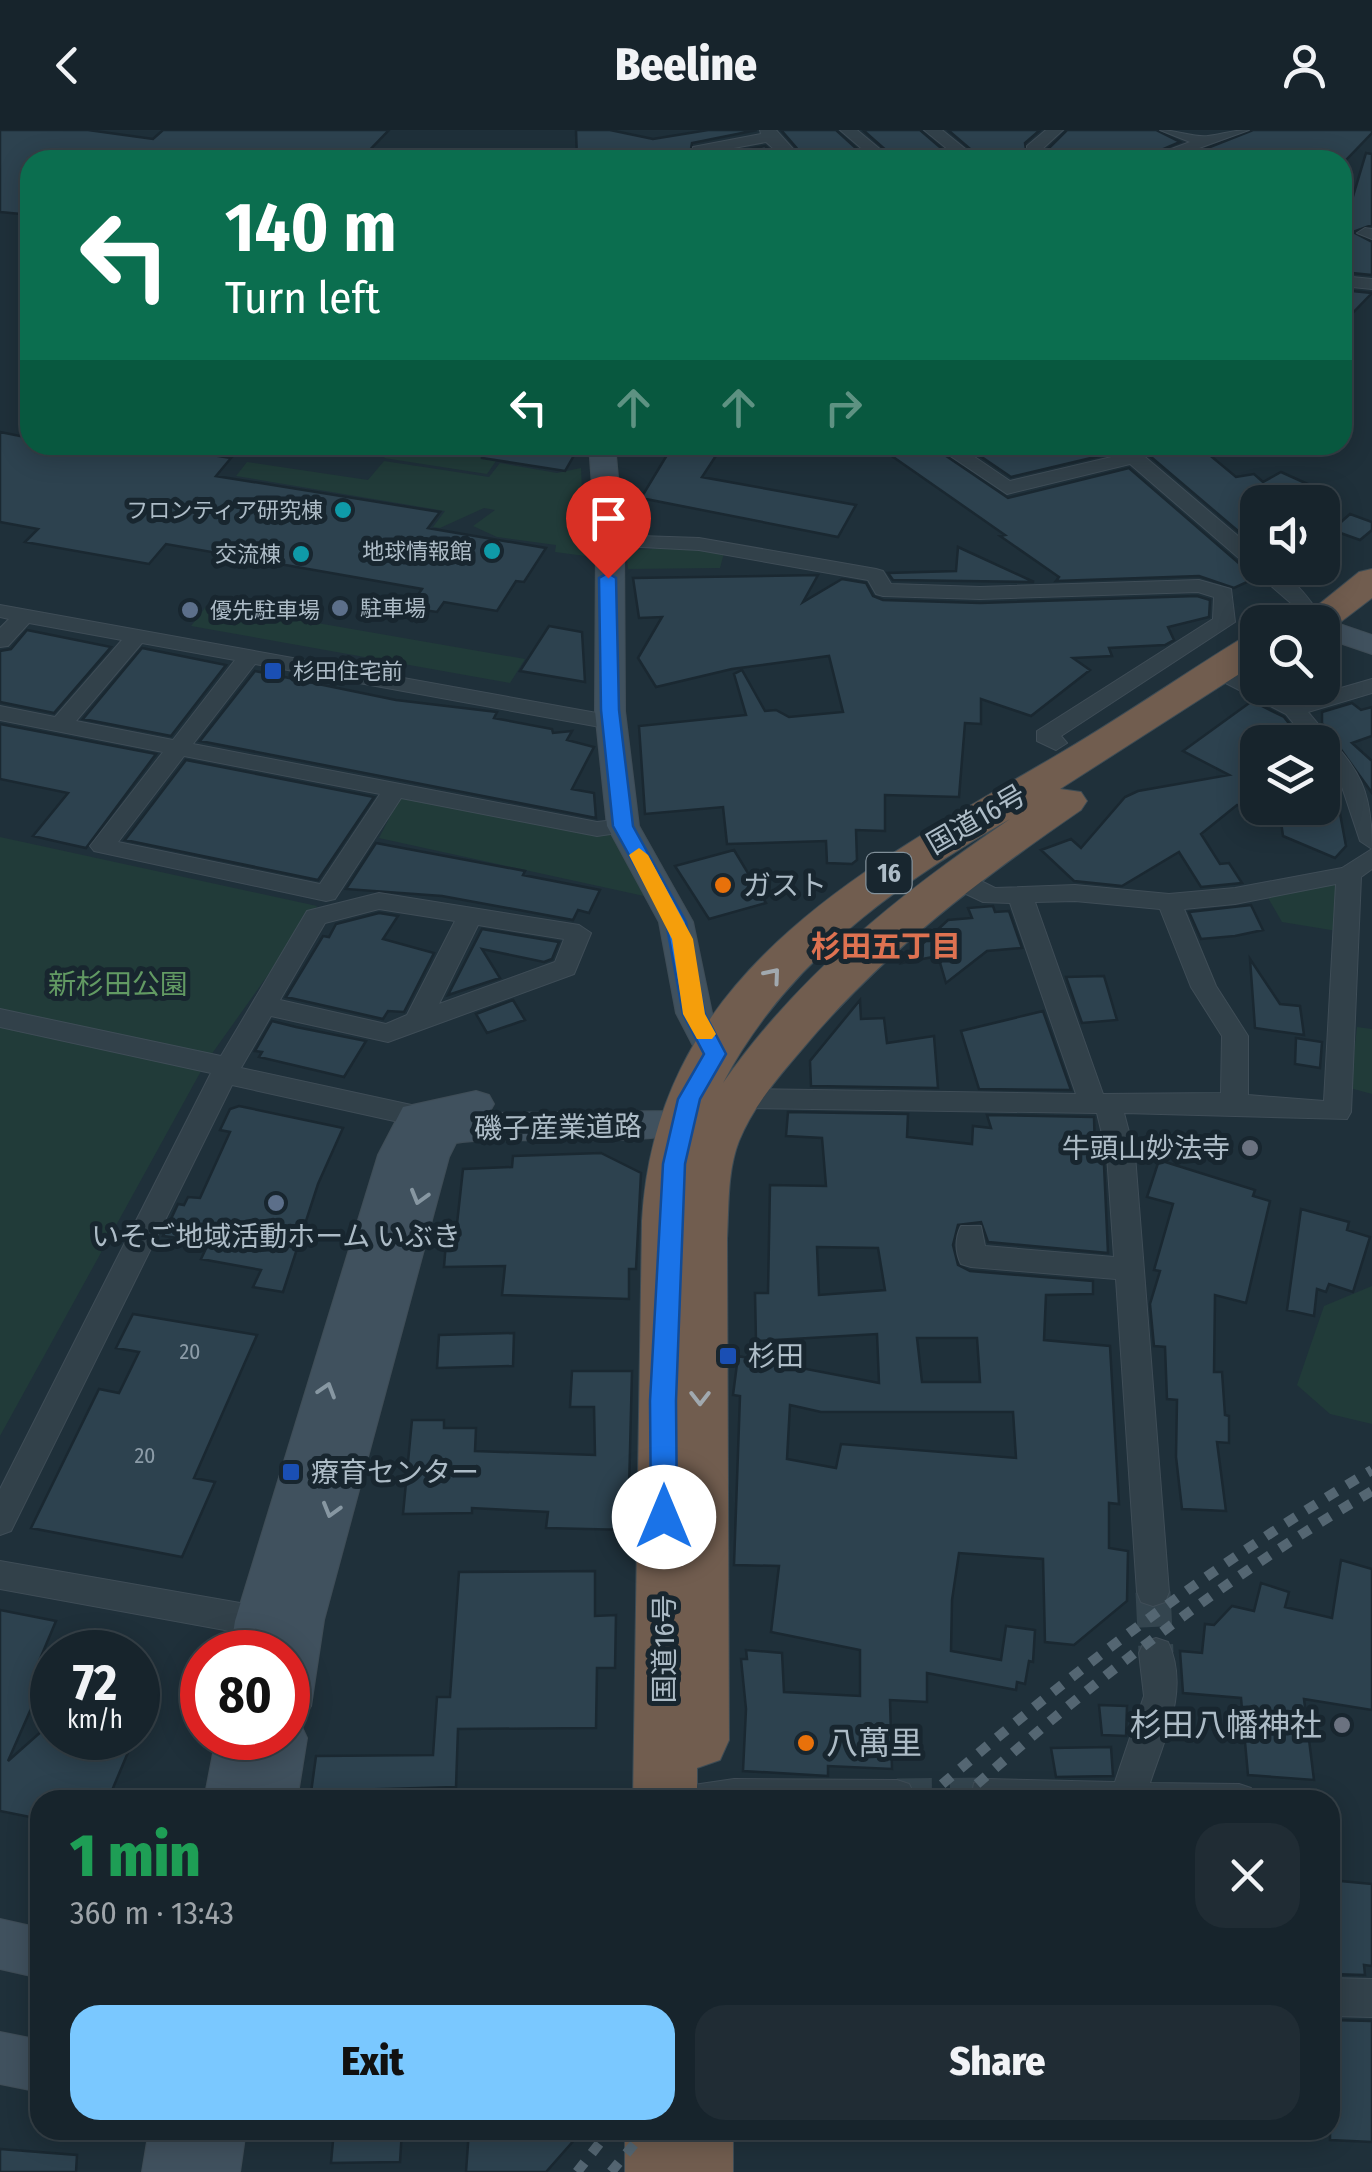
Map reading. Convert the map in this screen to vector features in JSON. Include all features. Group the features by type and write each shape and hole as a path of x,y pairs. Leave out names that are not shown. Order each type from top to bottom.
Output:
{"highway":[{"path":"1338,605 1372,580"},
{"name":"国道16号","path":"685,1790 663,1401 669,1239 706,1094 776,970 858,893 912,856 1240,670"},
{"name":"国道16号","path":"706,1094 903,915 1240,671"},
{"path":"660,2172 661,2140"},
{"path":"697,2140 697,2172"}],"street":[{"path":"848,130 872,150"},
{"path":"932,130 958,150"},
{"path":"1033,149 1055,130"},
{"path":"1168,130 1206,142"},
{"path":"1181,150 1241,130"},
{"path":"700,150 768,134"},
{"path":"603,455 610,541 611,722 623,826 676,922 706,1094 920,1104 1234,1102 1337,1112 1349,874"},
{"path":"959,455 1008,488 1114,455"},
{"path":"1132,455 1240,549"},
{"path":"610,541 700,544 876,575 883,590 916,593 1199,586 1224,593 1224,622 1045,736 1056,743"},
{"path":"1282,585 1303,605"},
{"path":"0,611 611,722"},
{"path":"0,641 24,615"},
{"path":"1340,633 1372,645"},
{"path":"60,725 136,637"},
{"path":"248,658 102,846 326,893 394,790"},
{"path":"1340,658 1372,664"},
{"path":"1294,709 1372,686"},
{"path":"1289,705 1362,774 1372,841"},
{"path":"0,714 598,829 623,826"},
{"path":"954,878 992,896 1076,893 1169,902 1234,896 1349,874 1372,856"},
{"path":"1020,896 1120,1155 1153,1592"},
{"path":"0,1521 226,1071 262,1005 316,916 379,901 580,933 565,968 388,1033 262,1005"},
{"path":"1169,902 1204,987 1236,1036 1234,1102"},
{"path":"417,1021 472,914"},
{"path":"0,1018 430,1124"},
{"name":"磯子産業道路","path":"299,1630 430,1157 430,1124 472,1126 706,1094"},
{"path":"258,1630 397,1155 430,1124"},
{"path":"970,1234 971,1256 1129,1269"},
{"path":"0,1576 227,1630"},
{"path":"1130,1790 1160,1696 1156,1654"},
{"path":"230,1790 235,1760"},
{"path":"274,1790 279,1760"},
{"path":"0,1944 30,1951"},
{"path":"1340,1997 1372,1998"},
{"path":"0,2058 30,2064"},
{"path":"169,2172 174,2140"},
{"path":"213,2172 218,2140"}],"green space":[{"path":"387,455 500,455 487,474 384,458"},
{"path":"384,461 489,477 500,463 557,473 581,468 585,556 555,552 556,545 497,537 473,526 495,510 484,508 440,528 433,527 445,511 236,476 247,462 368,480"},
{"path":"678,548 724,553 720,568 628,569 626,550"},
{"path":"208,604 525,659 510,683 191,626"},
{"path":"401,795 612,835 644,896 379,838"},
{"name":"新杉田公園","path":"0,837 317,906 206,1062 0,1436"},
{"path":"1337,882 1337,931 1282,922 1267,896"},
{"path":"1357,1027 1372,1029 1372,1094 1350,1088"},
{"path":"1372,1286 1372,1424 1330,1414 1297,1385 1324,1306"}],"building":[{"path":"0,130 88,130 153,139 163,130 389,130 370,150 20,150 20,214 0,212"},
{"path":"576,130 610,130 653,139 708,130 757,130 692,143 691,150 577,150"},
{"path":"781,130 836,130 858,150 798,150"},
{"path":"863,130 920,130 943,150 886,150"},
{"path":"948,130 1040,130 1025,143 1026,150 971,150"},
{"path":"1067,130 1156,130 1180,142 1161,150 1047,150"},
{"path":"1253,130 1372,130 1352,154 1352,150 1202,150"},
{"path":"1366,153 1372,154 1372,225 1353,232 1372,242 1372,275 1352,273 1352,200"},
{"path":"1352,291 1372,293 1352,314"},
{"path":"0,432 20,436 20,455 231,458 216,476 440,512 428,528 546,548 524,582 516,581 497,611 444,602 437,612 409,608 422,589 166,544 149,564 25,542 38,529 0,522"},
{"path":"482,455 574,455 565,471"},
{"path":"667,455 716,455 702,477 856,505 838,537 641,498"},
{"path":"890,455 945,455 1008,498 1129,468 1240,564 1241,585 1234,588 1199,576 1056,581 1059,577 1000,536 1005,535"},
{"path":"979,455 1104,455 1011,477"},
{"path":"1149,455 1210,455 1236,477 1254,474 1263,482 1281,472 1310,485 1240,485 1240,533"},
{"path":"1350,514 1372,522 1372,530 1360,540 1340,533 1340,523"},
{"path":"958,547 1034,582 893,580 888,573 956,571"},
{"path":"818,575 803,602 842,579 866,583 873,596 883,600 980,603 1197,596 1210,600 1209,617 1168,627 1174,640 1165,645 1109,648 1112,656 1073,658 1090,670 1031,716 981,699 981,724 965,723 959,797 885,795 885,831 856,830 857,860 852,864 827,863 826,841 727,844 723,807 645,814 639,726 746,715 734,674 742,670 765,711 776,710 789,717 843,712 829,656 732,669 656,687 638,658 662,617 639,618 633,578"},
{"path":"549,626 582,632 585,682 520,671"},
{"path":"27,630 111,647 54,713 0,702 0,651 11,649"},
{"path":"142,648 226,665 171,736 83,719"},
{"path":"255,671 396,700 497,712 494,718 552,729 553,733 572,731 567,740 594,747 572,789 594,793 596,818 200,741"},
{"path":"1352,703 1361,710 1372,707 1372,736 1352,743 1372,761 1372,793 1340,748 1340,725 1323,725 1322,712"},
{"path":"1246,705 1260,705 1284,717 1290,725 1240,725 1240,805 1201,834 1220,864 1229,863 1242,883 1201,887 1179,852 1122,886 1074,881 1041,850 1071,839 1081,848 1125,797 1138,791 1229,775 1183,751"},
{"path":"0,724 156,754 86,848 33,836 68,793 0,779"},
{"path":"186,760 374,797 318,880 125,840"},
{"path":"1340,813 1346,846 1335,858 1283,836 1281,825 1340,825"},
{"path":"376,843 525,871 523,875 600,890 589,913 578,910 573,920 442,896 346,889"},
{"path":"734,850 766,903 709,919 675,866"},
{"path":"1251,905 1263,930 1235,936 1201,939 1189,912"},
{"path":"993,906 995,912 1009,911 1022,948 987,951 946,983 938,956 902,963 948,920 972,918 968,908"},
{"path":"379,913 398,916 383,939 434,953 404,1012 388,1011 383,1019 286,997 323,936 329,937 336,924"},
{"path":"482,929 559,942 552,959 544,962 482,949 500,978 448,995"},
{"path":"1250,959 1280,1004 1300,1006 1304,1035 1255,1028"},
{"path":"1104,976 1117,1020 1082,1023 1066,977"},
{"path":"513,1000 525,1020 487,1033 476,1014"},
{"path":"860,1000 861,1019 884,1018 887,1043 934,1036 938,1088 811,1086 810,1061"},
{"path":"1043,1011 1071,1090 979,1089 961,1031"},
{"path":"272,1021 366,1041 344,1077 259,1057 262,1052 255,1051"},
{"path":"1296,1038 1322,1042 1320,1068 1295,1064"},
{"path":"239,1106 343,1128 318,1184 283,1292 253,1287 261,1270 201,1259 209,1242 163,1236 178,1204 184,1205 188,1197 200,1198 230,1132 220,1130 230,1109"},
{"path":"788,1112 908,1114 907,1137 972,1144 973,1126 991,1128 987,1115 1094,1117 1095,1153 1101,1154 1104,1165 1108,1253 988,1242 981,1222 958,1225 953,1245 958,1265 970,1271 1093,1281 1093,1294 1046,1295 1044,1340 1110,1346 1119,1504 1109,1503 1109,1548 1128,1551 1127,1601 1074,1645 1045,1642 1043,1559 959,1553 952,1600 951,1651 1001,1660 1006,1626 1035,1630 1033,1662 1029,1661 1025,1684 1017,1682 1016,1690 927,1673 927,1702 890,1700 892,1769 828,1766 828,1776 743,1771 746,1709 741,1659 747,1659 746,1650 782,1653 784,1692 860,1696 860,1650 771,1632 779,1566 734,1565 740,1396 733,1395 738,1356 879,1383 877,1334 756,1341 755,1293 768,1293 770,1185 826,1186 822,1138 786,1136","holes":["817,1247 878,1248 885,1290 819,1295","917,1338 977,1338 980,1382 922,1382","790,1405 821,1412 1013,1412 1016,1458 841,1444 836,1468 787,1459"]},
{"path":"601,1153 641,1173 636,1269 629,1269 629,1299 502,1295 505,1266 444,1267 446,1242 455,1242 463,1169 512,1167 513,1156"},
{"path":"1159,1160 1255,1190 1253,1196 1270,1201 1246,1303 1215,1295 1214,1372 1222,1372 1225,1415 1229,1416 1229,1443 1217,1442 1226,1511 1182,1509 1176,1457 1177,1400 1167,1399 1165,1347 1154,1346 1150,1304 1160,1271 1154,1270 1173,1204 1147,1197"},
{"path":"1301,1209 1349,1222 1347,1230 1370,1237 1353,1292 1329,1284 1326,1292 1317,1289 1314,1316 1287,1310"},
{"path":"133,1314 257,1335 194,1478 215,1482 182,1557 31,1528 99,1389 119,1393 139,1352 116,1348"},
{"path":"514,1333 513,1366 437,1368 439,1335"},
{"path":"572,1371 632,1371 628,1530 546,1528 548,1512 472,1508 472,1513 403,1514 412,1420 444,1420 444,1428 476,1428 475,1451 595,1455 594,1407 570,1407"},
{"path":"1341,1560 1372,1569 1372,1710 1304,1699 1314,1780 1248,1775 1241,1698 1183,1693 1180,1651 1202,1653 1205,1624 1214,1625 1232,1606 1254,1611 1261,1583 1289,1592 1285,1607 1332,1618"},
{"path":"595,1571 595,1616 616,1615 615,1668 597,1668 596,1728 458,1729 456,1787 311,1790 316,1756 433,1755 437,1697 450,1697 459,1572"},
{"path":"0,1610 56,1621 52,1630 30,1630 30,1711 8,1761 30,1742 30,1760 125,1760 112,1790 30,1790 30,1817 0,1811"},
{"path":"1099,1705 1127,1706 1126,1736 1102,1735"},
{"path":"1111,1747 1113,1776 1056,1777 1051,1748"},
{"path":"1340,1881 1372,1884 1372,1966 1364,1965 1365,1975 1340,1974"},
{"path":"1340,2020 1372,2021 1372,2142 1330,2140 1340,2140"},
{"path":"333,2140 401,2140 400,2162 331,2163"},
{"path":"468,2140 574,2140 546,2172 466,2172"},
{"path":"0,2149 77,2155 76,2172 0,2172"}],"tunnel":[{"path":"1153,1592 1156,1653"}],"railway":[{"path":"936,1790 1140,1624 1254,1544 1372,1470"},
{"path":"971,1790 1057,1716 1209,1597 1372,1491"},
{"path":"577,2172 602,2140"},
{"path":"611,2172 638,2140"}],"slow traffic":[{"path":"639,855 676,922 694,1014 705,1034"}],"place":[{"name":"フロンティア研究棟","path":"343,510"},
{"name":"地球情報館","path":"492,551"},
{"name":"交流棟","path":"301,554"},
{"name":"駐車場","path":"340,608"},
{"name":"優先駐車場","path":"190,610"},
{"name":"杉田住宅前","path":"273,671"},
{"name":"ガスト","path":"723,885"},
{"name":"牛頭山妙法寺","path":"1250,1148"},
{"name":"いそご地域活動ホーム いぶき","path":"276,1203"},
{"name":"杉田","path":"728,1356"},
{"name":"療育センター","path":"291,1472"},
{"name":"杉田八幡神社","path":"1342,1725"},
{"name":"八萬里","path":"806,1743"}],"district":[{"name":"杉田五丁目","path":"886,947"}],"route":[{"path":"608,578 610,710 623,826 676,922 694,1014 715,1054 689,1099 680,1124 674,1164 663,1401 664,1517"}]}
